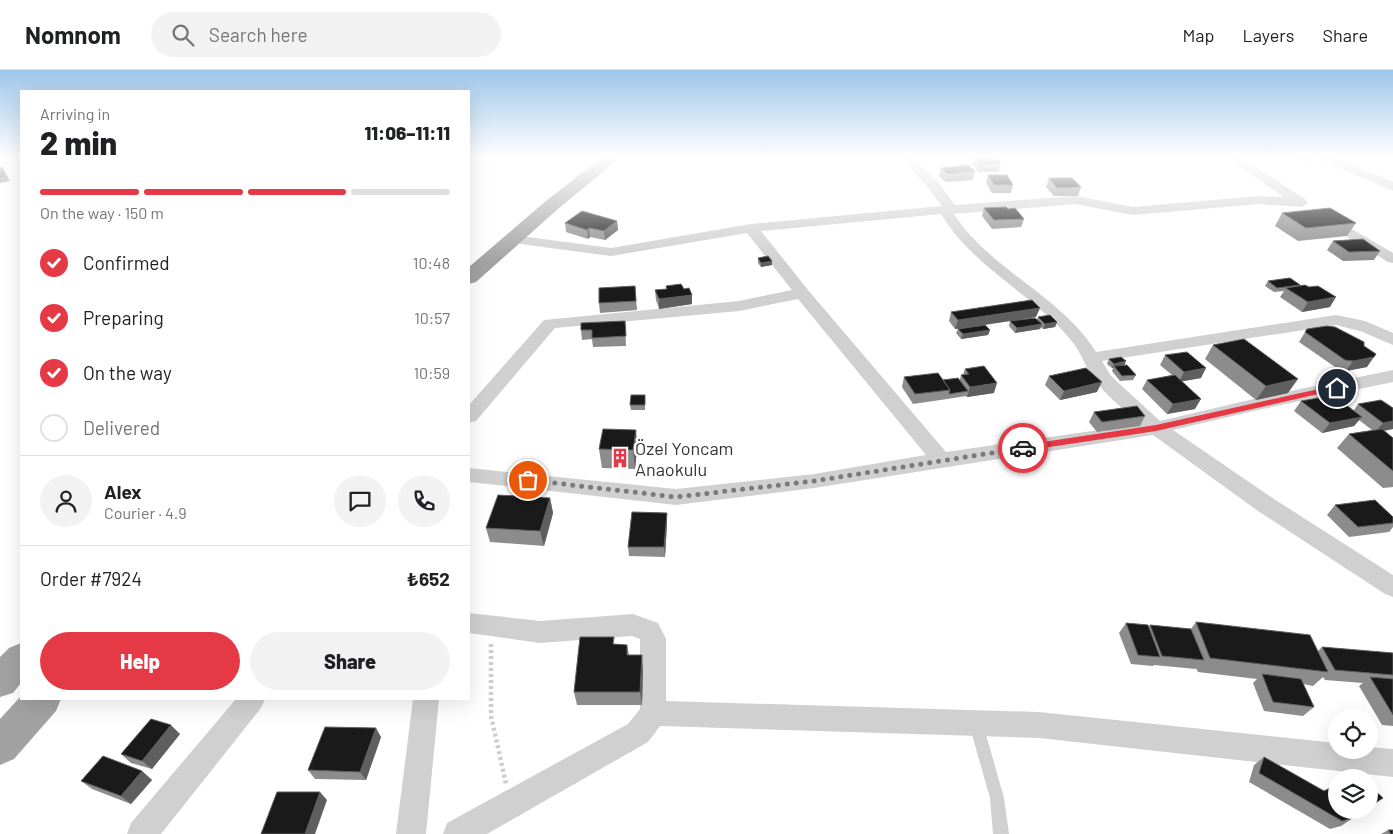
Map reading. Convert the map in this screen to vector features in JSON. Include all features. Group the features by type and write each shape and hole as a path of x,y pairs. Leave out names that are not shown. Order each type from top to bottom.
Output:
{"highway":[{"path":"491,235 546,192"},
{"path":"470,277 569,192"},
{"path":"0,746 42,700"}],"street":[{"path":"938,192 951,209"},
{"path":"1286,192 1393,259"},
{"path":"513,239 611,252 751,228 951,209 1075,200 1133,210 1259,200 1309,207"},
{"path":"951,209 947,213 955,226 972,245 1049,309 1078,337 1104,380 1156,428 1266,505 1393,586"},
{"path":"751,228 802,293 941,460"},
{"path":"470,415 550,324 739,306 802,293"},
{"path":"1090,358 1336,320 1351,321 1368,327 1393,340"},
{"path":"470,475 676,497 814,481 1156,428 1262,403 1393,376"},
{"path":"458,834 638,732 653,713 653,639 649,631 634,625 540,632 480,624"},
{"path":"142,834 251,700"},
{"path":"411,834 426,700"},
{"path":"653,713 1039,725 1393,762"}],"lane":[{"path":"976,724 997,798 1001,834"}],"path":[{"path":"480,624 491,716 510,805"}],"building":[{"path":"1006,207 1008,209 1015,208 1024,219 994,220 984,208"},
{"path":"1330,208 1356,223 1306,228 1282,213"},
{"path":"582,211 617,221 604,231 589,228 587,230 565,223"},
{"path":"1363,239 1380,251 1349,252 1333,241"},
{"path":"768,256 772,261 761,263 758,258"},
{"path":"1290,278 1300,285 1277,288 1268,281"},
{"path":"681,284 684,289 689,288 692,295 659,299 655,290 667,289 666,286"},
{"path":"1305,285 1309,287 1318,286 1336,297 1308,302 1286,288"},
{"path":"635,286 636,301 599,303 599,288"},
{"path":"1032,300 1040,308 958,320 951,312"},
{"path":"1050,315 1057,322 1045,324 1038,317"},
{"path":"1035,318 1042,324 1017,328 1010,321"},
{"path":"625,321 626,336 592,338 592,330 581,330 581,323"},
{"path":"985,325 990,330 963,334 958,329"},
{"path":"1327,326 1335,327 1364,342 1364,346 1376,354 1374,357 1353,361 1345,360 1305,332 1307,329"},
{"path":"1244,339 1298,379 1266,386 1213,345"},
{"path":"1187,352 1206,368 1184,372 1165,355"},
{"path":"1121,357 1126,361 1114,364 1109,359"},
{"path":"1127,365 1136,375 1122,376 1114,366"},
{"path":"984,366 997,383 970,387 961,375 969,374 965,369"},
{"path":"1086,368 1102,382 1064,391 1049,376"},
{"path":"938,373 950,390 915,394 904,377"},
{"path":"1175,375 1201,399 1173,404 1147,380"},
{"path":"958,378 968,391 949,394 950,390 943,380"},
{"path":"631,395 645,395 645,405 630,405"},
{"path":"1324,397 1328,400 1337,398 1362,417 1330,423 1301,401"},
{"path":"1381,400 1393,408 1393,421 1383,423 1358,404"},
{"path":"1137,406 1145,416 1102,422 1094,412"},
{"path":"603,429 636,430 633,450 599,449"},
{"path":"1382,429 1393,438 1393,471 1349,434"},
{"path":"498,495 550,498 540,531 486,528"},
{"path":"1375,500 1393,517 1393,523 1358,527 1335,505"},
{"path":"632,512 667,513 664,547 628,547"},
{"path":"1196,622 1310,635 1328,672 1210,658"},
{"path":"1126,623 1148,625 1160,657 1138,655"},
{"path":"1150,625 1191,629 1204,660 1162,656"},
{"path":"580,637 614,637 613,644 627,645 627,655 642,655 640,692 574,692"},
{"path":"1322,647 1393,653 1393,675 1335,670"},
{"path":"1262,674 1301,679 1314,707 1273,702"},
{"path":"1370,677 1393,679 1393,715"},
{"path":"151,719 171,725 142,761 121,754"},
{"path":"325,727 376,728 360,772 308,770"},
{"path":"103,756 142,771 121,796 81,781"},
{"path":"1264,757 1324,791 1328,789 1328,813 1259,773"},
{"path":"277,792 320,792 305,834 261,834"},
{"path":"1378,793 1383,798 1378,801"}],"way so far":[{"path":"528,480 676,497 814,481 1023,448"}],"place":[{"name":"Özel Yoncam Anaokulu","path":"620,458"}],"route":[{"path":"1023,448 1156,428 1262,403 1337,388"}]}
